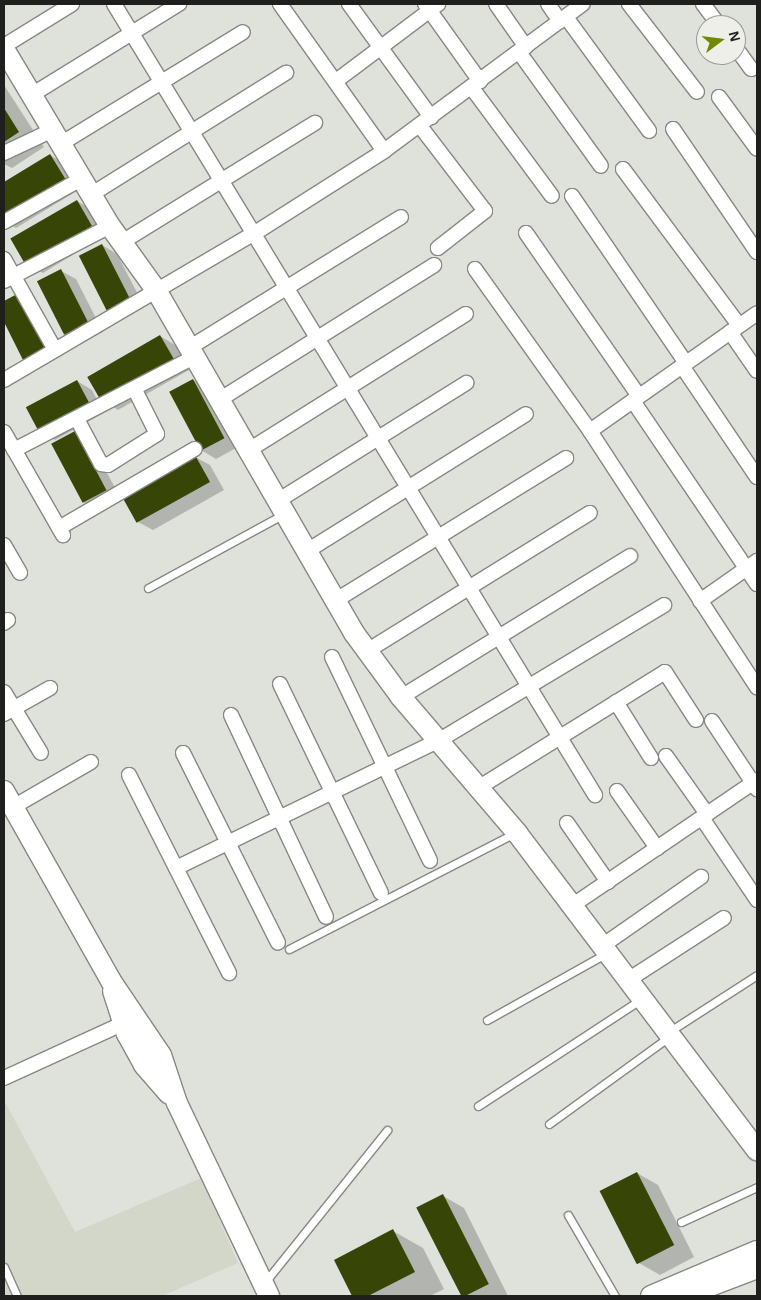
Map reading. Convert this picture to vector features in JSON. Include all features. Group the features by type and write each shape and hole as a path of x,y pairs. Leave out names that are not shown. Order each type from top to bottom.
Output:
{"street":[{"path":"72,4 4,47 116,234 156,290 191,353 283,506 334,602 401,698 517,832 757,1150"},
{"path":"114,4 194,131 348,386 376,436 470,585 595,795"},
{"path":"33,94 179,4"},
{"path":"280,4 384,151"},
{"path":"349,4 381,47 426,122 485,211 438,248"},
{"path":"496,4 522,49 601,166"},
{"path":"548,4 563,19 649,132"},
{"path":"4,378 255,233 384,151 426,122 584,4"},
{"path":"629,4 697,92"},
{"path":"703,4 711,15"},
{"path":"336,81 431,6 476,84 552,196"},
{"path":"4,152 58,136 162,82 243,32"},
{"path":"746,61 752,69"},
{"path":"4,222 86,186 194,131 286,73"},
{"path":"719,97 757,149"},
{"path":"9,279 116,234 224,181 315,123"},
{"path":"673,129 757,252"},
{"path":"623,169 734,329 757,371"},
{"path":"572,196 757,477"},
{"path":"14,450 134,388 191,353 288,287 401,217"},
{"path":"526,233 636,399 752,565 757,584"},
{"path":"4,259 9,279 55,350"},
{"path":"219,400 434,265"},
{"path":"476,269 590,431 757,687"},
{"path":"590,431 757,313"},
{"path":"249,450 348,386 466,314"},
{"path":"283,506 376,436 466,383"},
{"path":"77,419 101,464 108,465 157,434 134,388"},
{"path":"307,551 526,414"},
{"path":"4,432 61,532 195,449"},
{"path":"334,602 566,458"},
{"path":"367,651 470,585 590,513"},
{"path":"4,545 20,573"},
{"path":"401,698 630,556"},
{"path":"700,601 752,565"},
{"path":"176,868 330,791 438,741 664,605"},
{"path":"332,657 430,861"},
{"path":"478,788 559,736 668,672 696,720"},
{"path":"280,684 330,791 381,892"},
{"path":"9,712 50,688"},
{"path":"4,692 9,712 41,753"},
{"path":"616,702 651,758"},
{"path":"231,715 281,816 326,917"},
{"path":"573,905 756,784 712,721"},
{"path":"183,753 283,946"},
{"path":"666,756 757,900"},
{"path":"91,762 8,799 111,981 160,1055 177,1103 266,1290"},
{"path":"129,775 229,973"},
{"path":"617,791 657,848"},
{"path":"566,823 608,882"},
{"path":"605,949 701,877"},
{"path":"628,980 724,918"},
{"path":"111,981 122,1024 144,1065 177,1103"},
{"path":"4,1078 122,1024"},
{"path":"651,1296 757,1251"},
{"path":"684,1296 757,1268"}],"lane":[{"path":"148,588 283,506"},
{"path":"283,946 517,832"},
{"path":"487,1020 605,949"},
{"path":"549,1124 669,1034 757,975"},
{"path":"478,1106 642,998"},
{"path":"266,1290 386,1130"},
{"path":"681,1222 757,1187"},
{"path":"568,1215 616,1296"},
{"path":"4,1267 17,1296"}],"shaded area":[{"path":"4,1100 75,1232 201,1178 238,1263 162,1296 4,1296"}],"building":[{"path":"4,108 19,132 4,142"},
{"path":"50,154 66,180 4,218 4,182"},
{"path":"77,200 92,226 25,264 10,238"},
{"path":"102,244 130,298 107,310 79,256"},
{"path":"61,269 88,322 64,335 37,281"},
{"path":"19,293 47,347 23,360 4,322 4,301"},
{"path":"160,335 175,361 102,403 87,377"},
{"path":"193,379 224,438 201,451 169,392"},
{"path":"77,380 90,404 38,431 26,407"},
{"path":"75,431 106,490 83,503 51,444"},
{"path":"195,455 210,482 137,523 122,496"},
{"path":"637,1172 674,1245 637,1264 600,1191"},
{"path":"443,1194 489,1284 465,1296 461,1296 416,1208"},
{"path":"393,1229 415,1272 368,1296 352,1296 334,1260"}]}
